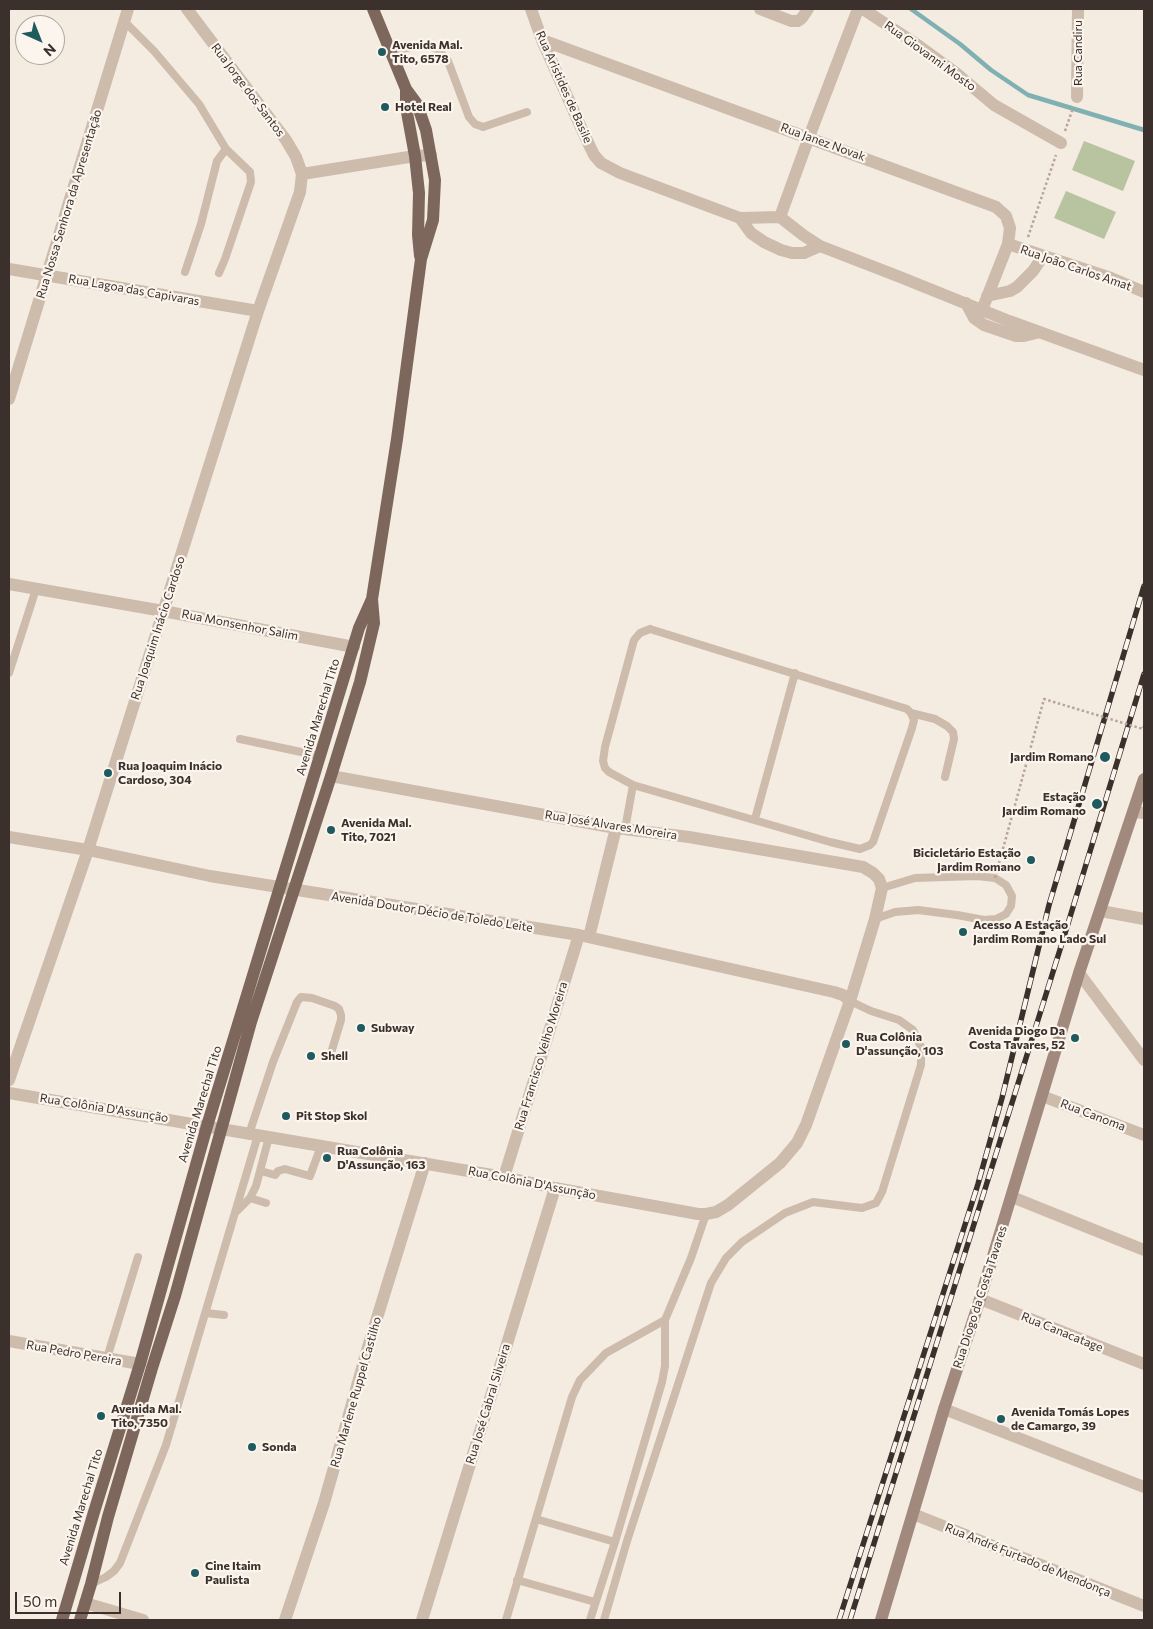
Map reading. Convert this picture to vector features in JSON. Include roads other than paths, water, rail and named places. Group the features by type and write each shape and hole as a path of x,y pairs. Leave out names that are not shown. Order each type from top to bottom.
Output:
{"main road":[{"name":"Avenida Marechal Tito","path":"373,9 406,89 417,104 426,130 431,155 435,180 435,205 429,236 420,259"},
{"name":"Avenida Marechal Tito","path":"62,1620 329,726 360,628 372,599 398,438 420,259 418,235 419,193 415,156 406,107 406,89"},
{"name":"Avenida Marechal Tito","path":"80,1620 108,1517 175,1296 251,1022 295,890 362,674 374,623 372,599"},
{"path":"329,726 345,730"}],"street":[{"name":"Rua Jorge dos Santos","path":"187,9 286,140 302,174"},
{"name":"Rua Aristides de Basile","path":"531,9 542,40 584,134 594,155 601,163 628,176 740,218"},
{"path":"760,9 791,21 798,21 808,9"},
{"path":"780,217 808,137 858,9"},
{"name":"Rua Giovanni Mosto","path":"863,9 956,73 994,105 1061,143"},
{"name":"Rua Candiru","path":"1077,97 1078,9"},
{"name":"Rua Nossa Senhora da Apresentação","path":"9,399 126,15"},
{"name":"Rua Janez Novak","path":"542,40 996,206 1003,212 1009,222 1008,244 982,310"},
{"path":"302,174 431,155"},
{"name":"Rua Joaquim Inácio Cardoso","path":"9,1080 88,850 258,311 300,192 302,174"},
{"path":"740,218 780,217 820,246 982,310 1144,370"},
{"path":"740,218 751,233 781,250 792,253 804,253 820,246"},
{"name":"Rua João Carlos Amat","path":"1008,244 1111,278 1144,292"},
{"path":"987,296 1010,291 1017,287 1033,271 1043,256"},
{"name":"Rua Lagoa das Capivaras","path":"9,270 258,311"},
{"path":"966,303 974,318 984,325 1016,336 1040,332"},
{"name":"Rua Monsenhor Salim","path":"9,584 354,647"},
{"name":"Rua José Alvares Moreira","path":"331,776 621,828 689,837 862,867 873,873 882,888"},
{"name":"Rua Diogo da Costa Tavares","path":"881,1620 944,1409 1012,1198 1080,973 1101,911 1139,812 1144,779"},
{"name":"Rua Francisco Velho Moreira","path":"504,1176 621,828"},
{"name":"Avenida Doutor Décio de Toledo Leite","path":"9,837 88,850 210,876 584,936 834,992 850,1001"},
{"path":"706,1214 716,1212 728,1205 780,1163 797,1143 806,1124 850,1001 875,919 882,888"},
{"path":"1101,911 1144,919"},
{"path":"1080,973 1144,1060"},
{"name":"Rua Colônia D'Assunção","path":"9,1092 208,1126 221,1130 504,1176 556,1188 706,1214"},
{"name":"Rua Canoma","path":"1042,1096 1144,1135"},
{"name":"Rua Marlene Ruppel Castilho","path":"284,1620 324,1503 368,1347 425,1163"},
{"name":"Rua José Cabral Silveira","path":"422,1620 556,1188"},
{"path":"1012,1198 1144,1250"},
{"name":"Rua Canacatage","path":"980,1299 1144,1364"},
{"name":"Rua Pedro Pereira","path":"9,1342 140,1364"},
{"path":"944,1409 1144,1487"},
{"name":"Rua André Furtado de Mendonça","path":"913,1514 1144,1606"},
{"path":"85,1603 143,1620"}],"lane":[{"path":"126,15 199,104 226,149 250,172 251,182 219,273"},
{"path":"391,52 428,45 440,51 448,61 469,117 475,124 483,127 528,112"},
{"path":"185,272 201,224 216,162 226,149"},
{"path":"9,673 36,589"},
{"path":"650,630 795,673 907,709 914,720 873,842 870,845 860,849 830,842 633,785 604,768 603,761 606,747 634,640 640,633 650,630"},
{"path":"755,819 795,673"},
{"path":"911,714 935,719 953,732 954,739 945,777"},
{"path":"240,739 320,756"},
{"path":"621,828 633,785"},
{"path":"875,919 895,912 918,910 957,914 984,920 996,920 1006,914 1011,906 1012,896 1006,885 994,878 977,876 915,878 882,888"},
{"path":"91,1584 106,1577 120,1563 166,1445 259,1135 273,1062 297,1002 301,998 312,998 339,1009 341,1020 331,1053"},
{"path":"604,1620 627,1541 711,1283 726,1258 742,1242 785,1213 813,1202 862,1208 876,1203 882,1192 921,1065 921,1047 913,1030 899,1020 871,1011 850,1001"},
{"path":"235,1213 250,1198 261,1171 259,1135"},
{"path":"261,1171 275,1175 278,1171 286,1169 310,1176 321,1146"},
{"path":"250,1198 266,1203"},
{"path":"590,1620 662,1382 665,1320 691,1258 706,1214"},
{"path":"107,1358 138,1257"},
{"path":"206,1313 224,1315"},
{"path":"506,1620 572,1396 580,1380 606,1353 665,1320"},
{"path":"536,1519 615,1542"},
{"path":"517,1580 595,1602"}],"waterway":[{"path":"911,9 960,44 991,70 1028,95 1144,130"}],"railway":[{"path":"839,1620 978,1184 1002,1098 1049,905 1144,586"},
{"path":"850,1620 1063,940 1144,674"}],"place":[{"name":"Avenida Mal. Tito, 6578","path":"382,52"},
{"name":"Hotel Real","path":"385,107"},
{"name":"Jardim Romano","path":"1105,757"},
{"name":"Rua Joaquim Inácio Cardoso, 304","path":"108,773"},
{"name":"Estação Jardim Romano","path":"1097,804"},
{"name":"Avenida Mal. Tito, 7021","path":"331,830"},
{"name":"Bicicletário Estação Jardim Romano","path":"1031,860"},
{"name":"Acesso A Estação Jardim Romano Lado Sul","path":"963,932"},
{"name":"Subway","path":"361,1028"},
{"name":"Avenida Diogo Da Costa Tavares, 52","path":"1075,1038"},
{"name":"Rua Colônia D'assunção, 103","path":"846,1044"},
{"name":"Shell","path":"311,1056"},
{"name":"Pit Stop Skol","path":"286,1116"},
{"name":"Rua Colônia D'Assunção, 163","path":"327,1158"},
{"name":"Avenida Mal. Tito, 7350","path":"101,1416"},
{"name":"Avenida Tomás Lopes de Camargo, 39","path":"1001,1419"},
{"name":"Sonda","path":"252,1447"},
{"name":"Cine Itaim Paulista","path":"195,1573"}]}
